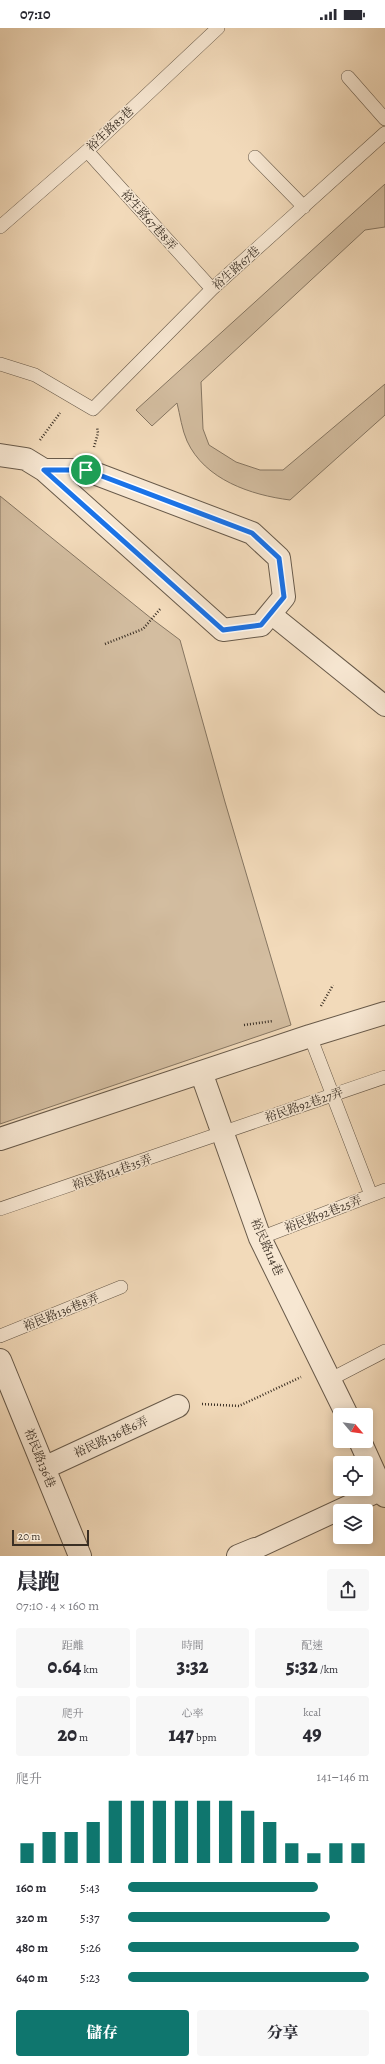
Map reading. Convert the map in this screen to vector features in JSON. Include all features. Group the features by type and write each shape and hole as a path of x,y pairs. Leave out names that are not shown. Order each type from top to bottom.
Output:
{"street":[{"path":"0,455 35,464 86,470 252,533 279,558 284,597 261,625 223,630 35,464"},
{"path":"270,614 385,706"},
{"path":"0,1139 310,1036 385,1013"},
{"name":"裕民路114巷","path":"201,1072 260,1238 344,1408"},
{"name":"裕民路136巷","path":"0,1360 80,1556"},
{"name":"裕民路136巷6弄","path":"44,1468 178,1406"},
{"path":"246,1552 384,1491 363,1448"}],"lane":[{"name":"裕生路83巷","path":"2,222 87,151 218,28"},
{"path":"348,77 385,119"},
{"name":"裕生路67巷","path":"93,409 212,289 385,134"},
{"name":"裕生路67巷8弄","path":"87,151 212,289"},
{"path":"255,157 304,207"},
{"path":"0,364 35,375 93,409"},
{"path":"310,1036 332,1096 372,1195"},
{"name":"裕民路92巷27弄","path":"223,1134 385,1077"},
{"name":"裕民路114巷35弄","path":"0,1210 223,1134"},
{"name":"裕民路92巷25弄","path":"260,1238 385,1190"},
{"name":"裕民路136巷8弄","path":"0,1336 121,1287"},
{"path":"327,1372 385,1351"}],"path":[{"path":"35,464 58,413 93,409 98,433 86,470"},
{"path":"105,644 143,629 160,610"},
{"path":"178,1406 197,1403 239,1406 280,1388 327,1372"}],"shaded area":[{"path":"385,184 385,227 365,230 201,382 203,429 209,445 236,462 260,470 283,470 385,384 385,415 290,500 260,494 231,483 205,466 195,455 185,437 177,403 152,426 136,410"},
{"path":"0,496 180,640 225,802 291,1025 0,1124"}],"route":[{"path":"44,470 86,470 252,533 279,558 284,597 261,625 223,630 44,470"}]}
